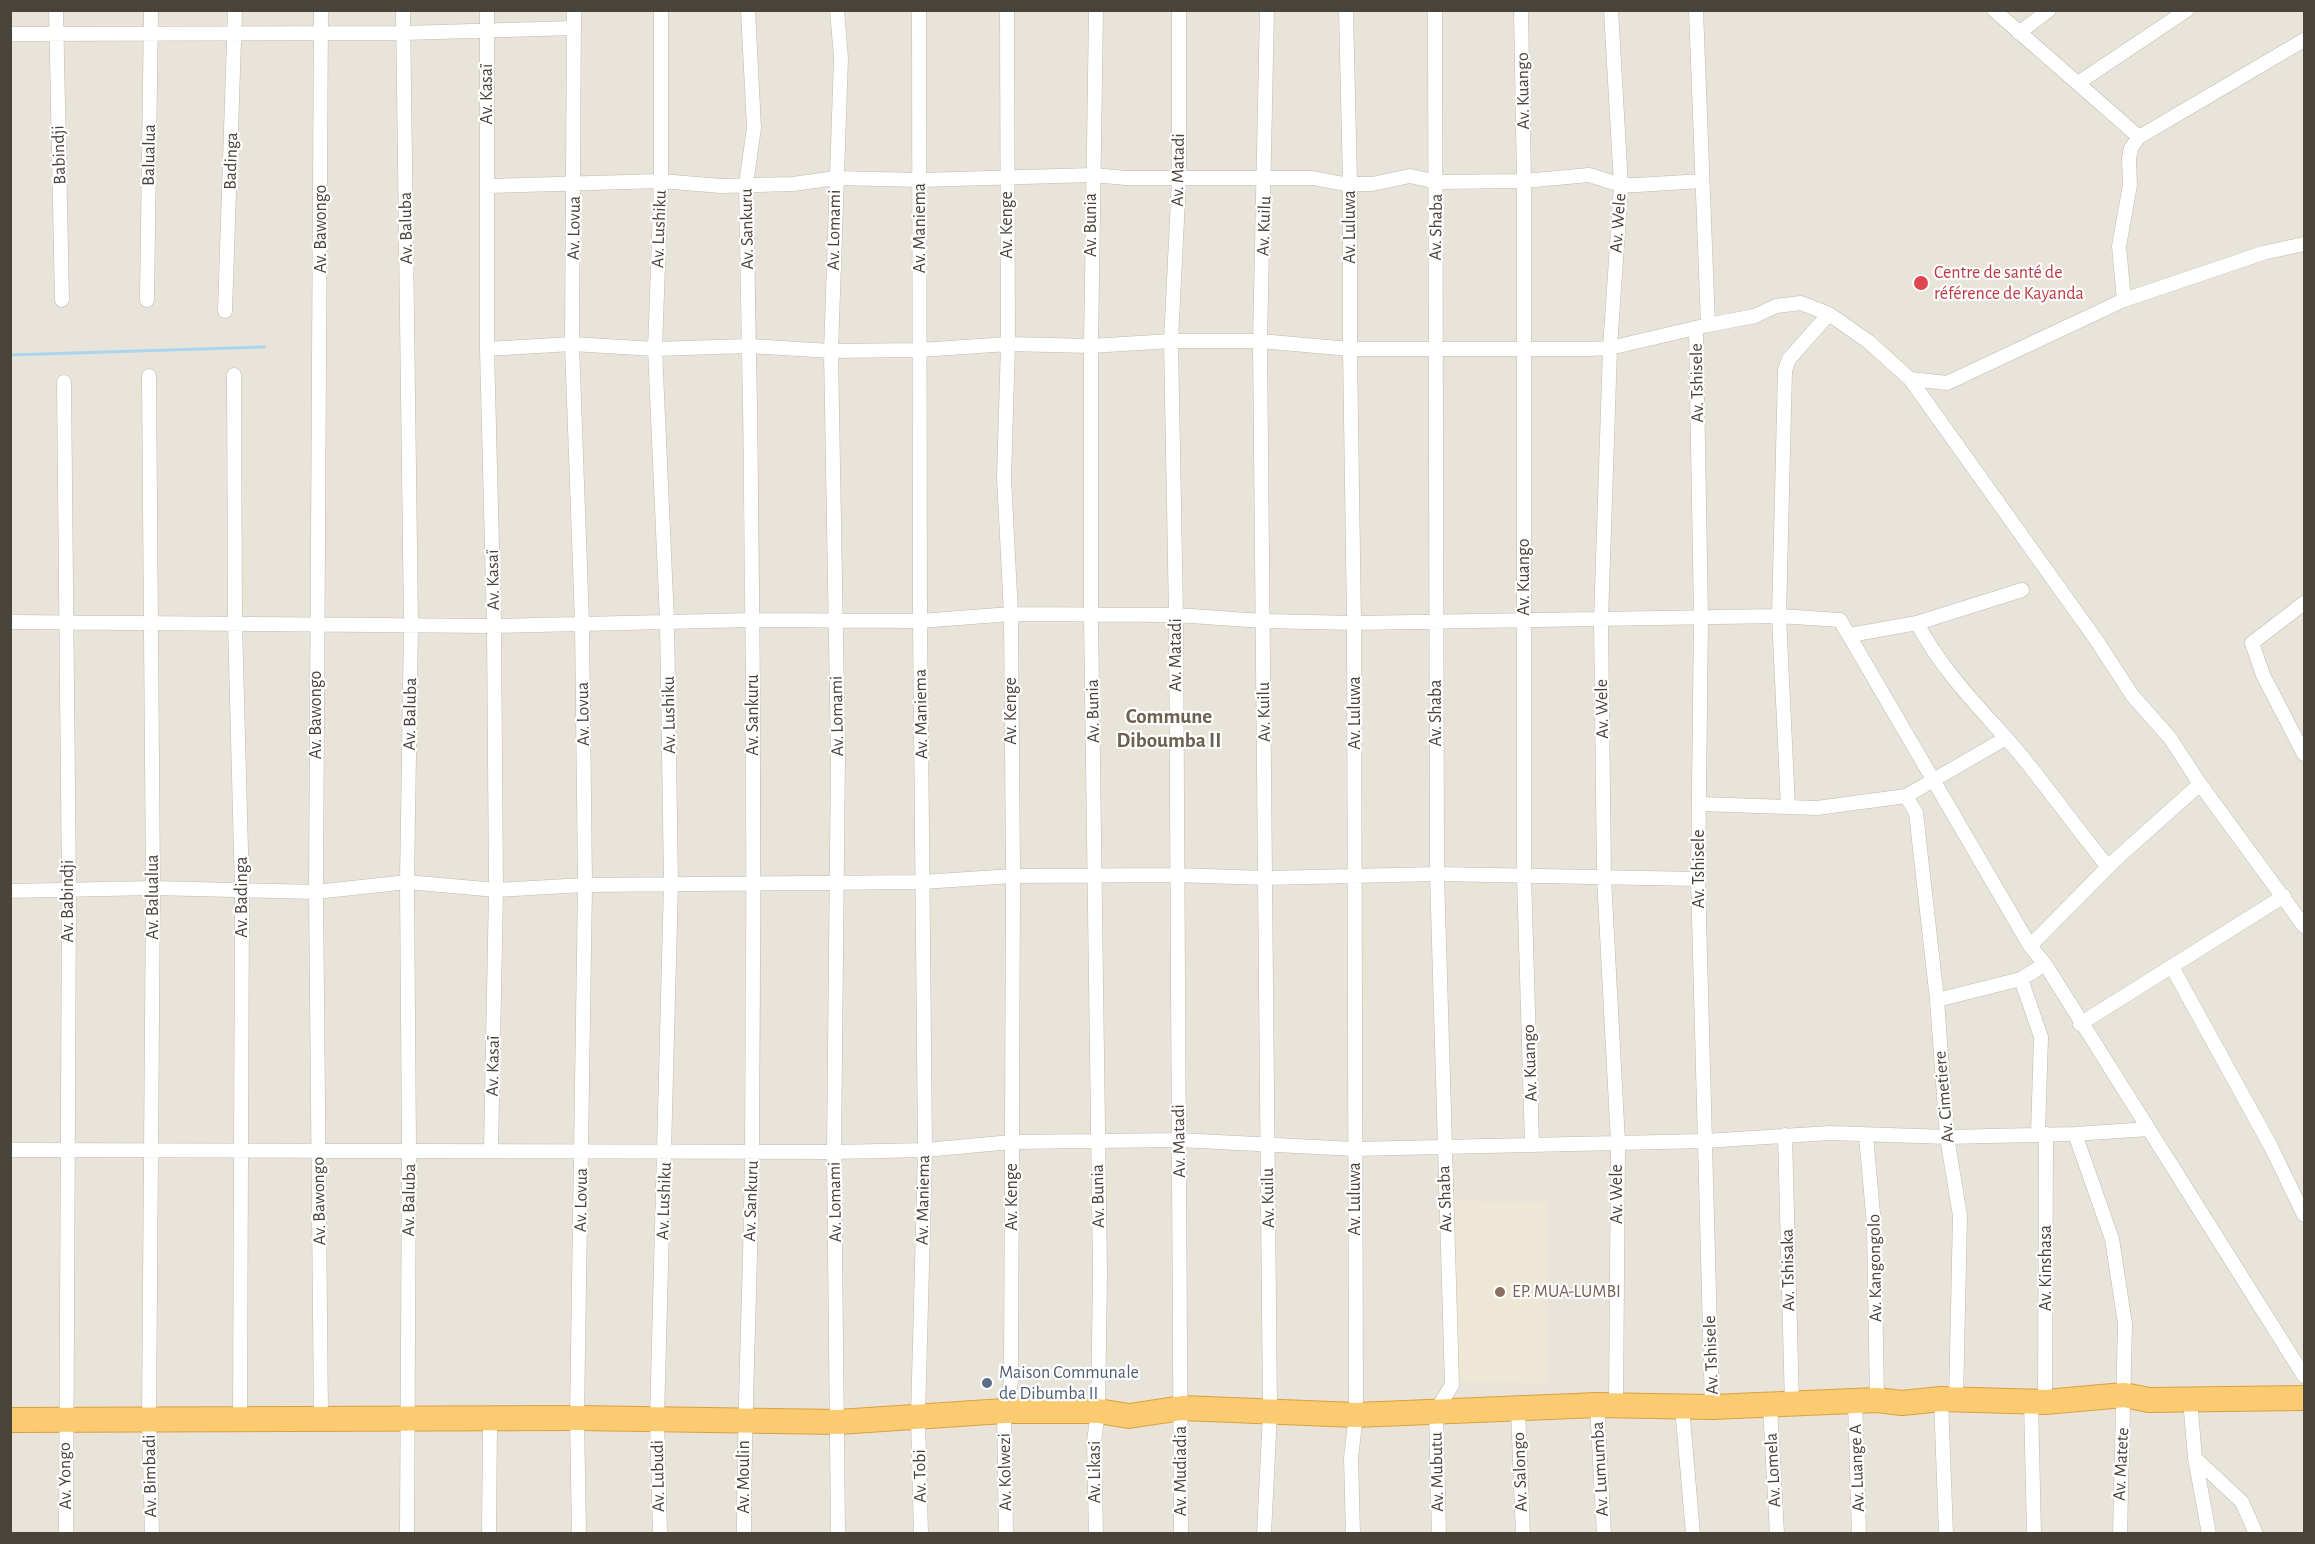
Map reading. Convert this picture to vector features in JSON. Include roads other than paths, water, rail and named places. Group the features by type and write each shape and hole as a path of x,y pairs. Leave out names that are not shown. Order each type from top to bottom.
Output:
{"highway":[{"path":"10,1420 577,1418 838,1422 1004,1411 1098,1411 1129,1416 1182,1408 1356,1415 1607,1406 1781,1406 1866,1401 2038,1402 2124,1395 2149,1400 2304,1398"}],"street":[{"name":"Babindji","path":"56,10 62,300"},
{"name":"Balualua","path":"147,300 151,10"},
{"name":"Badinga","path":"225,311 235,10"},
{"name":"Av. Bawongo","path":"321,10 316,892 321,1419"},
{"name":"Av. Baluba","path":"403,10 411,625 407,882 410,1150 406,1418 407,1533"},
{"name":"Av. Kasaï","path":"487,10 487,350 494,626 496,890 491,1150"},
{"name":"Av. Lovua","path":"574,10 575,184 572,344 582,623 585,885 577,1418 579,1533"},
{"name":"Av. Lushiku","path":"657,1419 666,1151 671,883 667,621 655,349 661,181 662,10"},
{"name":"Av. Sankuru","path":"744,1420 752,1152 754,883 753,620 746,184 754,129 748,10"},
{"name":"Av. Lomami","path":"837,10 841,58 831,351 836,620 837,884 834,1152 838,1533"},
{"name":"Av. Maniema","path":"918,1418 925,1150 920,621 919,10"},
{"name":"Av. Kenge","path":"1004,1411 1011,1382 1013,876 1011,614 1004,478 1008,344 1007,10"},
{"name":"Av. Bunia","path":"1095,10 1092,175 1091,616 1100,1273 1098,1411"},
{"name":"Av. Matadi","path":"1179,10 1179,179 1170,341 1176,615 1176,875 1182,1408"},
{"name":"Av. Kuilu","path":"1264,1533 1270,1413 1260,341 1267,10"},
{"name":"Av. Luluwa","path":"1346,10 1354,623 1356,1415 1351,1458 1353,1533"},
{"name":"Av. Shaba","path":"1435,10 1437,874 1443,1146 1452,1385 1436,1411"},
{"name":"Av. Kuango","path":"1521,10 1524,181 1524,876 1532,1144"},
{"name":"Av. Wele","path":"1607,1406 1617,1143 1604,878 1601,620 1610,348 1621,184 1611,10"},
{"name":"Av. Tshisele","path":"1696,10 1702,180 1698,879 1712,1407"},
{"path":"1994,10 2139,136"},
{"path":"2019,33 2049,10"},
{"path":"2078,83 2187,10"},
{"path":"10,34 404,33 574,28"},
{"path":"2124,300 2119,246 2130,185 2131,148 2139,136 2304,40"},
{"path":"488,186 661,181 721,186 793,184 836,178 920,180 1092,175 1179,179 1313,178 1372,184 1410,176 1437,182 1524,181 1589,175 1621,184 1702,180"},
{"path":"1910,379 1947,383 2124,300 2231,263 2304,244"},
{"path":"487,350 572,344 655,349 749,346 831,351 920,350 1008,344 1091,346 1170,341 1260,341 1350,349 1610,348 1746,319 1790,303 1815,307 1869,342 1910,379 2097,641 2132,694 2170,738 2200,784 2304,926"},
{"path":"1788,807 1779,615 1785,370 1789,359 1829,314"},
{"name":"Av. Badinga","path":"234,375 235,623 242,890 240,1420"},
{"name":"Av. Balualua","path":"149,376 153,888 149,1419"},
{"name":"Av. Babindji","path":"64,382 69,890 65,1419"},
{"path":"1850,635 1917,623 2022,590"},
{"path":"2304,603 2252,643 2263,675 2304,754"},
{"path":"10,622 151,625 235,623 494,626 667,621 920,621 1011,614 1176,615 1263,621 1354,623 1779,615 1840,620 2030,946 2045,964 2080,1024 2150,1129 2304,1376"},
{"path":"1917,623 1927,643 1958,684 2006,738 2108,867"},
{"path":"1699,804 1817,808 1906,796 1933,778 2006,738"},
{"path":"2030,946 2108,867 2200,784"},
{"name":"Av. Cimetiere","path":"1906,796 1916,813 1936,1000 1947,1137 1960,1216 1948,1400 1946,1533"},
{"path":"10,891 153,888 316,892 407,882 496,890 671,883 922,882 1013,876 1095,878 1176,875 1266,878 1437,874 1698,879"},
{"path":"2080,1024 2284,896"},
{"path":"1936,1000 2021,979 2045,964"},
{"path":"2172,967 2270,1145 2304,1215"},
{"name":"Av. Kinshasa","path":"2021,979 2041,1037 2042,1134 2034,1533"},
{"path":"10,1150 151,1151 241,1148 834,1152 925,1150 1012,1142 1097,1143 1179,1140 1354,1149 1705,1141 1830,1133 1947,1137 2074,1134 2150,1129"},
{"name":"Av. Matete","path":"2074,1134 2116,1256 2126,1324 2120,1533"},
{"name":"Av. Tshisaka","path":"1781,1406 1785,1135"},
{"name":"Av. Kangongolo","path":"1866,1136 1874,1225 1866,1401"},
{"path":"2190,1399 2195,1458 2210,1533"},
{"name":"Av. Luange A","path":"1859,1533 1866,1401"},
{"name":"Av. Lumumba","path":"1604,1533 1607,1406"},
{"name":"Av. Lomela","path":"1777,1533 1781,1406"},
{"path":"1682,1407 1693,1533"},
{"name":"Av. Mudiadia","path":"1181,1533 1182,1408"},
{"name":"Av. Salongo","path":"1518,1410 1523,1533"},
{"name":"Av. Kolwezi","path":"1004,1411 1006,1533"},
{"name":"Av. Likasi","path":"1096,1533 1094,1442 1098,1411"},
{"name":"Av. Mubutu","path":"1436,1411 1439,1533"},
{"name":"Av. Tobi","path":"918,1418 921,1533"},
{"name":"Av. Yongo","path":"65,1419 66,1533"},
{"name":"Av. Bimbadi","path":"149,1419 152,1533"},
{"name":"Av. Lubudi","path":"657,1419 660,1533"},
{"path":"489,1533 490,1420"},
{"name":"Av. Moulin","path":"744,1420 744,1533"},
{"path":"2195,1458 2242,1502 2256,1533"}],"waterway":[{"path":"10,355 264,347"}],"place":[{"name":"Centre de santé de référence de Kayanda","path":"1921,283"},
{"name":"EP. MUA-LUMBI","path":"1500,1292"},
{"name":"Maison Communale de Dibumba II","path":"987,1383"}],"district":[{"name":"Commune Diboumba II","path":"1169,729"}]}
